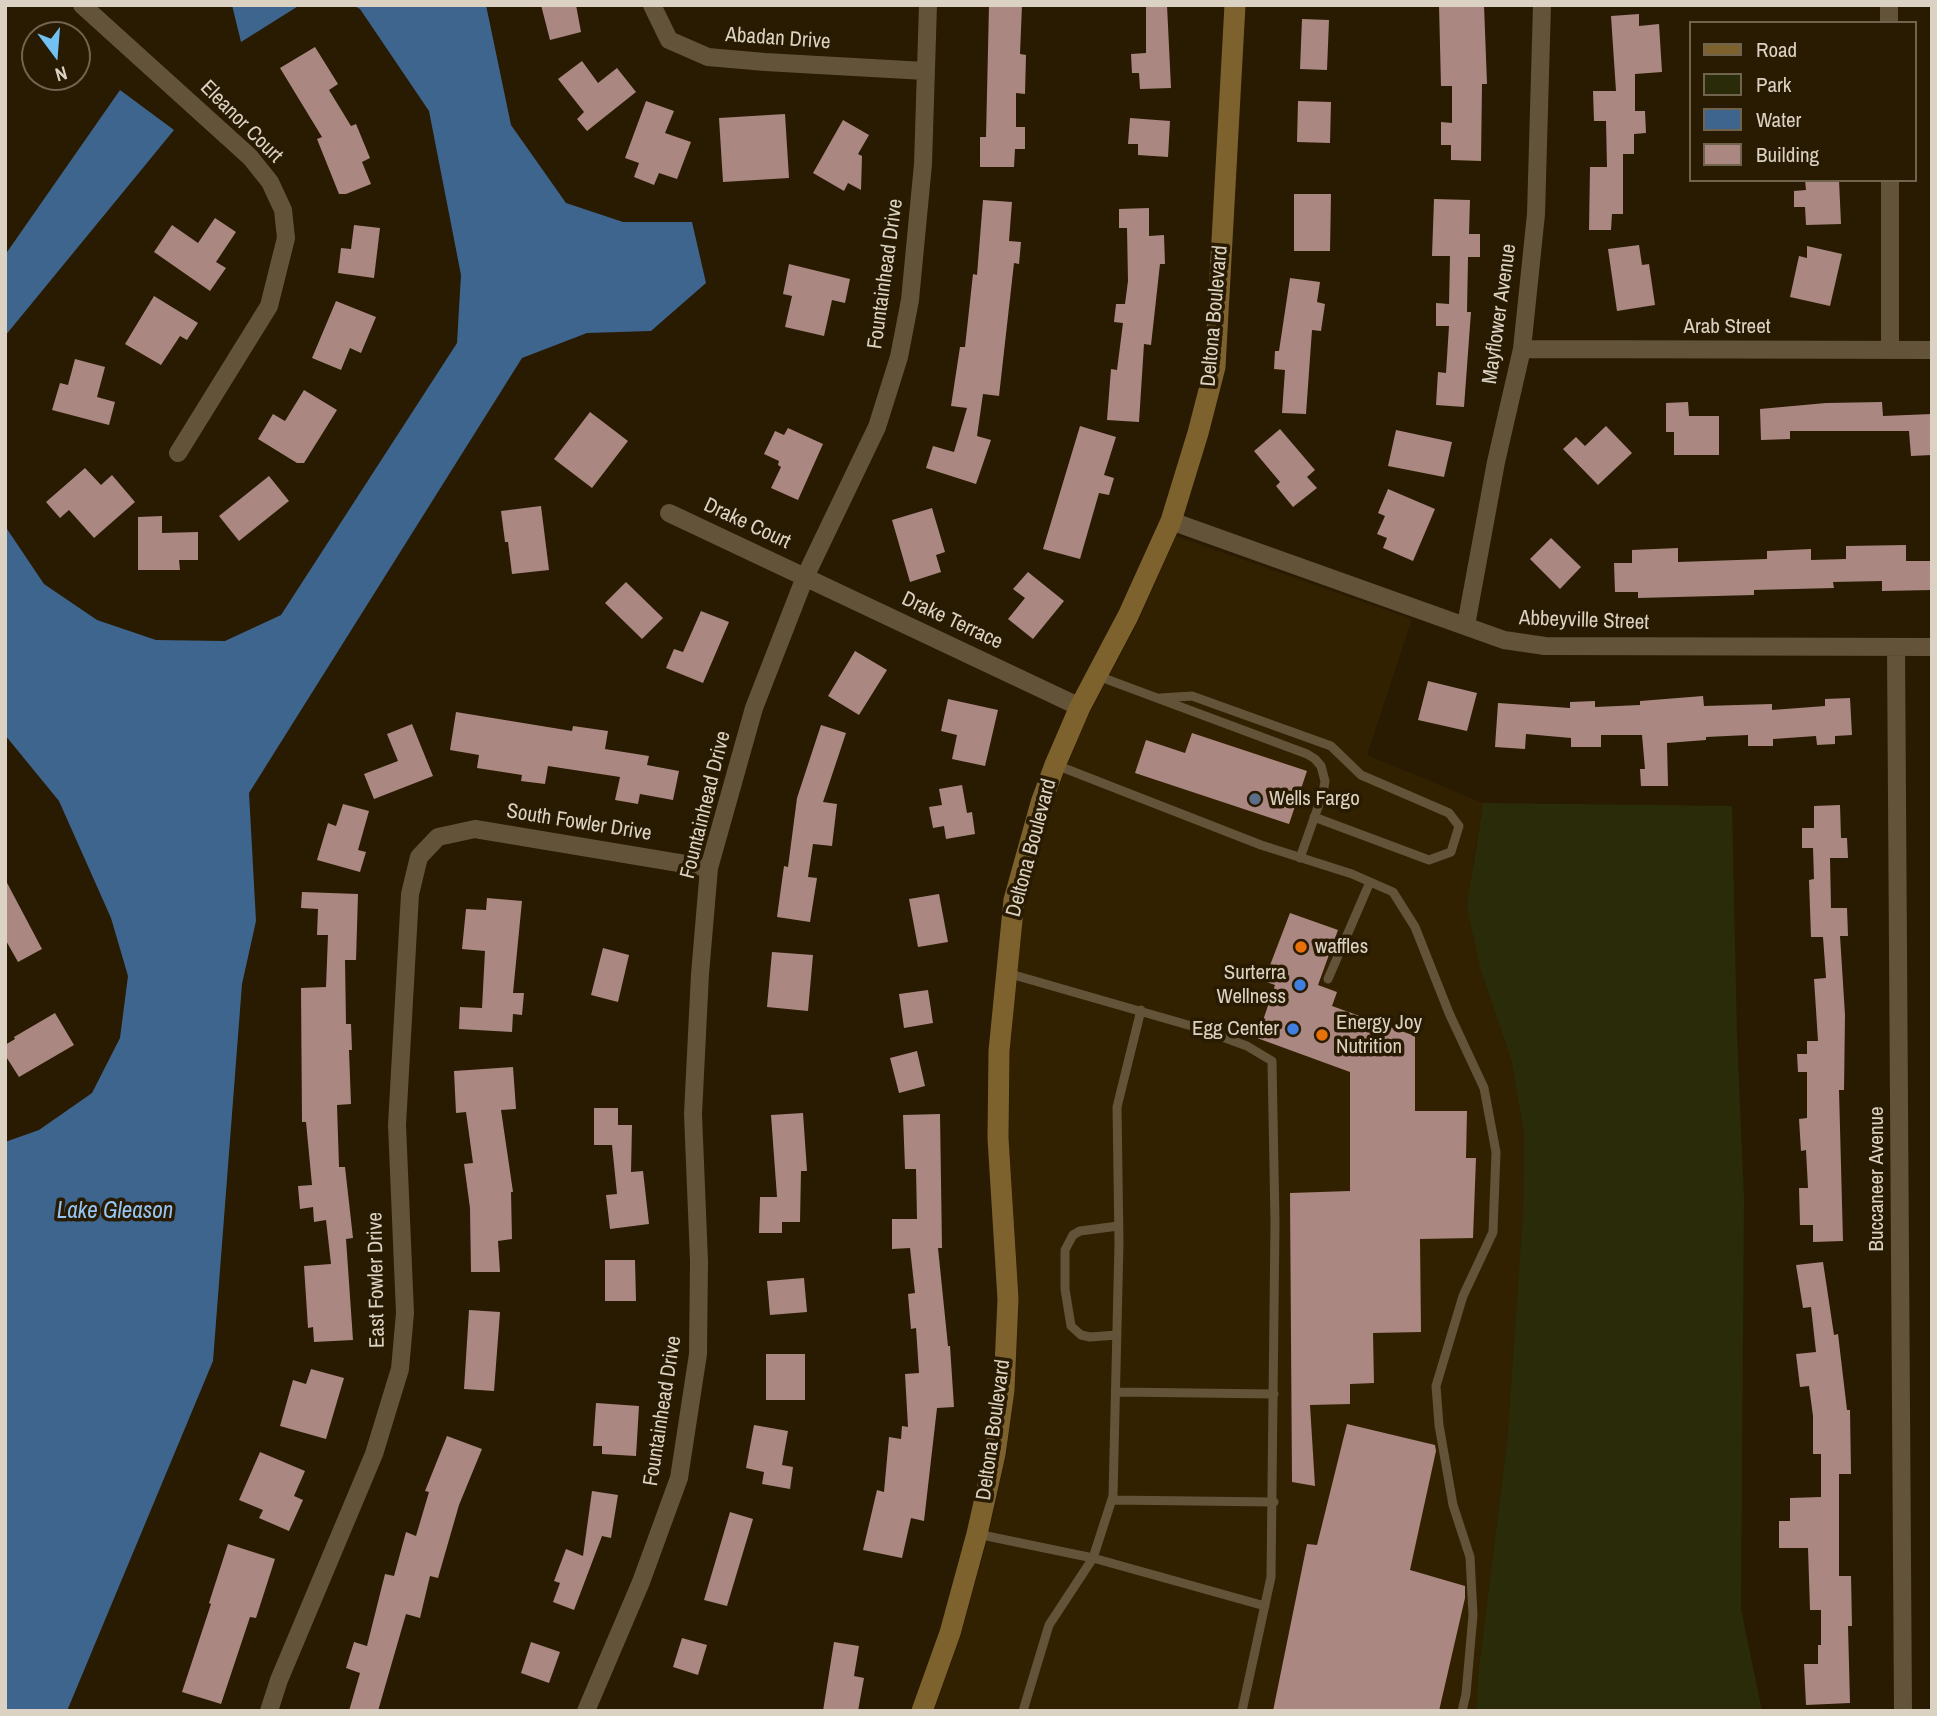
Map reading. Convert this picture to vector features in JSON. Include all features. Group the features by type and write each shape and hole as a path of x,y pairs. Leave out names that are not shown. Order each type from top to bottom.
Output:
{"street":[{"name":"Eleanor Court","path":"82,5 250,157 270,182 282,210 286,238 269,306 178,453"},
{"name":"Abadan Drive","path":"652,5 669,40 708,57 925,71"},
{"name":"Fountainhead Drive","path":"586,1711 641,1582 680,1478 698,1354 699,1261 694,1114 700,974 709,868 754,708 805,577 877,427 899,357 909,300 923,164 928,5"},
{"name":"Deltona Boulevard","path":"922,1711 950,1633 977,1534 995,1454 1004,1390 1008,1300 998,1126 999,1051 1014,900 1041,803 1055,765 1080,707 1128,616 1171,521 1198,433 1214,367 1235,5"},
{"name":"Mayflower Avenue","path":"1466,625 1496,462 1521,349 1536,214 1542,5"},
{"path":"1890,182 1890,350"},
{"name":"Arab Street","path":"1521,349 1932,350"},
{"name":"Drake Court","path":"669,513 805,577"},
{"name":"Abbeyville Street","path":"1171,521 1504,640 1545,646 1932,647"},
{"name":"Drake Terrace","path":"805,577 1080,707"},
{"name":"Buccaneer Avenue","path":"1896,647 1903,1711"},
{"name":"South Fowler Drive","path":"442,836 475,829 709,868"},
{"name":"East Fowler Drive","path":"269,1711 374,1454 400,1369 405,1313 397,1125 410,894 419,857 442,836"}],"lane":[{"path":"1096,675 1315,759 1321,766 1325,781 1300,858"},
{"path":"1160,698 1192,696 1331,746 1361,775 1449,813 1460,826 1451,852 1429,860 1314,817"},
{"path":"1055,765 1261,845 1352,874 1393,892 1415,927 1448,1013 1484,1088 1496,1152 1493,1232 1462,1296 1436,1386 1439,1425 1453,1505 1470,1557 1473,1615 1462,1711"},
{"path":"1328,979 1370,882"},
{"path":"1005,973 1141,1010 1247,1046 1272,1061 1275,1222 1271,1577 1242,1711"},
{"path":"1023,1711 1049,1625 1093,1558 1112,1500 1117,1392 1117,1107 1141,1010"},
{"path":"1117,1335 1090,1337 1081,1335 1071,1326 1065,1289 1065,1250 1073,1236 1093,1229 1118,1226"},
{"path":"1117,1392 1274,1394"},
{"path":"1112,1500 1273,1502"},
{"path":"977,1534 1093,1558 1265,1606"}],"shaded area":[{"path":"1176,536 1412,619 1367,755 1483,803 1473,863 1481,971 1511,1059 1524,1134 1523,1212 1507,1442 1478,1675 1476,1711 934,1711 960,1638 988,1538 1006,1457 1015,1391 1019,1301 1009,1139 1010,1052 1024,903 1047,816 1085,722 1138,622"}],"green space":[{"path":"1483,803 1732,806 1744,1198 1741,1609 1762,1711 1476,1711 1478,1675 1507,1442 1523,1212 1524,1134 1511,1059 1481,971 1467,906"}],"water":[{"path":"232,5 300,5 241,42"},
{"name":"Lake Gleason","path":"352,5 486,5 511,125 566,203 623,222 692,222 706,283 651,331 587,333 522,358 249,793 256,921 242,984 213,1361 67,1711 5,1711 5,1142 39,1130 92,1093 120,1038 128,976 111,918 59,801 5,735 5,518 7,529 44,584 97,620 156,640 225,641 281,615 457,343 461,275 429,111 360,9"},
{"path":"120,90 174,130 5,336 5,255"}],"building":[{"path":"541,5 576,5 581,32 550,40"},
{"path":"989,5 1022,5 1020,54 1026,55 1025,94 1016,93 1016,127 1025,127 1025,149 1015,149 1014,167 980,167 980,137 986,137"},
{"path":"1146,5 1167,5 1171,88 1140,89 1139,73 1132,73 1131,54 1146,53"},
{"path":"1439,5 1484,5 1487,84 1482,84 1481,161 1451,160 1451,145 1441,145 1441,122 1452,123 1452,86 1441,86"},
{"path":"1639,14 1639,26 1659,24 1662,72 1635,74 1635,111 1645,111 1646,133 1634,134 1634,154 1623,154 1623,214 1612,214 1611,230 1589,230 1590,167 1607,167 1606,121 1594,121 1593,91 1616,91 1611,16"},
{"path":"1302,19 1329,20 1327,70 1300,69"},
{"path":"315,47 338,84 329,90 351,126 356,124 370,158 362,162 371,184 346,194 339,194 317,139 322,137 280,68"},
{"path":"582,61 598,83 617,68 636,92 587,131 577,119 584,112 558,79"},
{"path":"646,101 674,111 665,133 691,142 677,179 659,173 654,185 634,177 639,163 625,158"},
{"path":"1298,101 1331,102 1330,143 1297,142"},
{"path":"785,114 789,178 723,182 719,118"},
{"path":"1130,118 1170,121 1168,157 1138,155 1138,144 1128,144"},
{"path":"843,120 869,135 858,154 862,156 861,190 848,183 844,191 813,173"},
{"path":"1805,182 1839,182 1841,224 1806,225 1805,207 1794,207 1794,191 1806,190"},
{"path":"1294,194 1331,194 1330,251 1294,251"},
{"path":"1434,199 1470,200 1469,234 1480,234 1480,257 1468,257 1467,312 1471,312 1464,407 1436,405 1438,372 1446,373 1449,326 1436,326 1436,303 1449,304 1450,256 1432,256"},
{"path":"983,200 1012,202 1009,241 1021,242 1019,264 1014,263 999,396 983,394 977,436 991,440 976,484 926,468 933,446 954,452 967,408 951,406 960,347 965,347 973,274 977,275"},
{"path":"1149,208 1149,236 1164,235 1165,264 1160,264 1151,345 1144,344 1139,422 1107,420 1111,369 1117,370 1123,323 1114,322 1116,304 1125,304 1128,281 1127,228 1119,228 1119,209"},
{"path":"215,218 236,232 216,262 226,268 210,291 154,252 172,225 198,243"},
{"path":"354,225 380,228 374,278 338,273 341,248 351,249"},
{"path":"1639,245 1642,265 1649,264 1655,305 1617,311 1608,249"},
{"path":"1807,246 1842,254 1830,306 1790,297 1799,256 1807,258"},
{"path":"789,264 850,279 845,303 832,300 824,336 785,327 792,296 783,294"},
{"path":"1290,278 1320,282 1317,302 1325,304 1321,331 1312,330 1306,414 1282,413 1285,370 1274,369 1275,351 1279,351"},
{"path":"154,296 198,323 187,340 180,336 161,365 125,344"},
{"path":"336,301 376,317 361,353 350,348 341,370 312,358"},
{"path":"75,359 105,367 97,397 115,402 109,425 52,410 60,383 68,385"},
{"path":"304,390 337,410 304,463 297,463 258,439 273,414 285,421"},
{"path":"1688,402 1689,416 1719,416 1719,455 1674,455 1674,432 1666,432 1666,403"},
{"path":"1882,402 1883,416 1932,414 1932,455 1911,456 1909,431 1790,431 1790,439 1761,440 1760,409 1826,403"},
{"path":"590,412 628,441 592,488 554,459"},
{"path":"1080,426 1116,437 1104,475 1114,478 1109,495 1099,493 1080,559 1043,549"},
{"path":"1606,426 1632,453 1598,485 1563,449 1576,437 1585,446"},
{"path":"788,428 823,444 798,500 771,488 781,467 778,465 779,461 764,454 775,431 784,435"},
{"path":"1280,429 1315,470 1307,477 1317,488 1293,507 1276,486 1280,482 1254,451"},
{"path":"1396,430 1452,442 1444,477 1388,466"},
{"path":"85,468 101,485 112,475 135,502 94,538 69,510 60,518 46,502"},
{"path":"269,476 289,501 239,541 219,516"},
{"path":"1388,489 1435,509 1413,561 1383,548 1387,538 1377,534 1385,516 1378,513"},
{"path":"541,506 549,570 512,574 501,511"},
{"path":"932,508 945,552 936,555 941,572 910,582 892,520"},
{"path":"162,516 162,533 198,532 198,560 179,560 180,570 138,570 138,517"},
{"path":"1551,538 1581,567 1560,589 1530,559"},
{"path":"1906,545 1906,561 1932,561 1932,590 1882,591 1882,581 1833,582 1834,588 1754,590 1754,595 1638,598 1638,592 1615,592 1614,563 1632,563 1632,550 1678,548 1678,562 1767,559 1767,551 1811,549 1811,560 1846,559 1846,546"},
{"path":"1028,572 1064,601 1033,639 1008,619 1025,598 1013,589"},
{"path":"626,582 663,618 642,639 605,603"},
{"path":"701,611 729,622 703,683 666,668 674,649 683,652"},
{"path":"855,651 887,670 859,715 828,696"},
{"path":"1428,681 1477,693 1467,731 1418,720"},
{"path":"1703,696 1704,706 1772,704 1772,710 1825,706 1825,699 1850,698 1852,735 1835,736 1835,744 1817,745 1816,736 1773,739 1773,746 1748,746 1748,735 1706,737 1706,740 1667,743 1668,786 1641,786 1640,769 1645,769 1642,735 1601,735 1601,747 1571,747 1571,738 1526,734 1525,749 1495,747 1498,703 1570,708 1570,702 1595,701 1595,707 1640,705 1640,701"},
{"path":"948,699 998,710 985,766 952,759 957,735 941,731"},
{"path":"456,712 572,731 573,726 608,731 605,749 649,756 647,765 679,771 673,800 640,794 638,804 615,800 620,777 548,766 545,784 521,781 522,775 477,768 479,755 450,750"},
{"path":"412,724 433,776 374,799 364,774 398,761 387,734"},
{"path":"821,725 846,733 823,802 837,804 832,846 813,844 808,877 817,878 810,922 777,917 784,866 788,867 797,798"},
{"name":"Wells Fargo","path":"1192,733 1307,771 1289,824 1135,773 1146,740 1185,753"},
{"path":"962,785 967,813 972,812 975,834 946,839 944,826 933,828 929,807 942,805 939,789"},
{"path":"343,804 369,811 358,850 366,852 360,872 317,860 328,823 336,826"},
{"path":"1840,805 1841,838 1847,838 1848,858 1830,858 1831,908 1847,908 1848,936 1840,936 1845,1015 1844,1090 1839,1090 1843,1241 1813,1242 1813,1225 1800,1225 1799,1188 1808,1188 1806,1150 1801,1151 1799,1119 1807,1118 1807,1072 1798,1072 1797,1054 1807,1054 1807,1041 1818,1041 1814,979 1826,978 1823,937 1811,937 1809,880 1814,879 1813,848 1802,848 1802,828 1814,828 1814,806"},
{"path":"5,879 42,949 18,962 5,939"},
{"path":"302,892 358,894 356,960 345,960 346,1024 351,1024 351,1104 337,1105 339,1167 345,1167 353,1238 346,1239 353,1340 314,1342 313,1327 308,1328 304,1266 331,1264 326,1220 314,1222 313,1207 300,1209 298,1186 312,1185 306,1122 302,1122 301,988 326,987 328,935 317,935 318,909 301,908"},
{"path":"939,894 948,942 918,947 909,899"},
{"path":"487,898 522,901 513,993 524,993 522,1015 513,1014 512,1032 459,1029 460,1007 482,1008 485,951 462,949 466,909 486,910"},
{"path":"1290,913 1338,930 1318,985 1337,992 1332,1006 1415,1036 1415,1111 1467,1111 1466,1158 1476,1158 1473,1238 1420,1239 1421,1332 1373,1333 1374,1383 1350,1384 1350,1404 1310,1405 1315,1486 1292,1482 1290,1193 1350,1191 1350,1072 1257,1038 1275,985 1264,981"},
{"path":"603,948 629,955 618,1002 591,995"},
{"path":"772,952 813,955 808,1011 767,1007"},
{"path":"928,990 933,1023 904,1028 899,994"},
{"path":"55,1013 74,1045 19,1077 5,1055 5,1045"},
{"path":"917,1051 925,1086 899,1093 890,1058"},
{"path":"513,1067 516,1109 501,1110 513,1192 512,1239 498,1241 500,1272 471,1272 470,1208 464,1164 473,1163 466,1112 456,1113 454,1071"},
{"path":"594,1108 618,1108 618,1125 632,1125 631,1172 643,1171 649,1224 610,1229 606,1195 617,1194 612,1145 594,1145"},
{"path":"803,1113 807,1171 801,1171 800,1222 782,1222 782,1233 759,1233 760,1197 777,1197 771,1115"},
{"path":"940,1114 942,1248 938,1248 950,1346 954,1407 937,1408 924,1521 911,1518 902,1558 863,1550 877,1490 884,1492 889,1437 901,1439 902,1426 908,1427 905,1374 919,1373 916,1328 911,1329 908,1294 915,1293 910,1248 892,1249 892,1219 917,1219 916,1169 905,1169 903,1115"},
{"path":"605,1260 635,1260 636,1301 605,1301"},
{"path":"1823,1262 1834,1335 1838,1334 1847,1410 1850,1410 1851,1474 1839,1474 1839,1576 1851,1576 1852,1626 1848,1626 1850,1703 1806,1705 1804,1664 1818,1664 1821,1610 1810,1610 1808,1548 1779,1548 1779,1521 1790,1521 1790,1498 1821,1497 1821,1454 1813,1454 1813,1416 1809,1386 1800,1387 1796,1354 1816,1352 1811,1307 1803,1308 1796,1265"},
{"path":"804,1278 807,1312 770,1315 767,1281"},
{"path":"469,1310 500,1312 494,1391 464,1389"},
{"path":"766,1354 805,1354 805,1400 766,1400"},
{"path":"311,1369 344,1378 326,1439 280,1426 293,1380 306,1384"},
{"path":"596,1403 639,1406 636,1456 602,1454 602,1446 593,1446"},
{"path":"1347,1424 1435,1445 1436,1451 1410,1570 1465,1586 1465,1598 1439,1711 1273,1711 1307,1544 1317,1545"},
{"path":"754,1425 788,1431 782,1465 793,1467 790,1489 762,1484 764,1472 746,1468"},
{"path":"447,1436 482,1449 459,1505 438,1578 430,1576 420,1618 406,1614 378,1711 349,1711 360,1673 346,1668 354,1642 367,1646 385,1574 394,1576 406,1532 416,1536 429,1492 425,1491"},
{"path":"260,1452 305,1471 294,1496 303,1500 289,1531 259,1518 263,1510 239,1500"},
{"path":"592,1491 618,1495 611,1538 602,1536 574,1610 553,1602 560,1583 554,1581 566,1549 583,1556"},
{"path":"730,1512 753,1519 727,1606 704,1600"},
{"path":"228,1544 275,1559 256,1618 250,1617 221,1704 182,1692"},
{"path":"682,1638 707,1645 698,1675 673,1667"},
{"path":"531,1642 560,1652 549,1683 521,1673"},
{"path":"834,1642 859,1646 854,1676 864,1678 858,1711 823,1711"}],"place":[{"name":"Wells Fargo","path":"1255,799"},
{"name":"waffles","path":"1301,947"},
{"name":"Surterra Wellness","path":"1300,985"},
{"name":"Egg Center","path":"1293,1029"},
{"name":"Energy Joy Nutrition","path":"1322,1035"}]}
